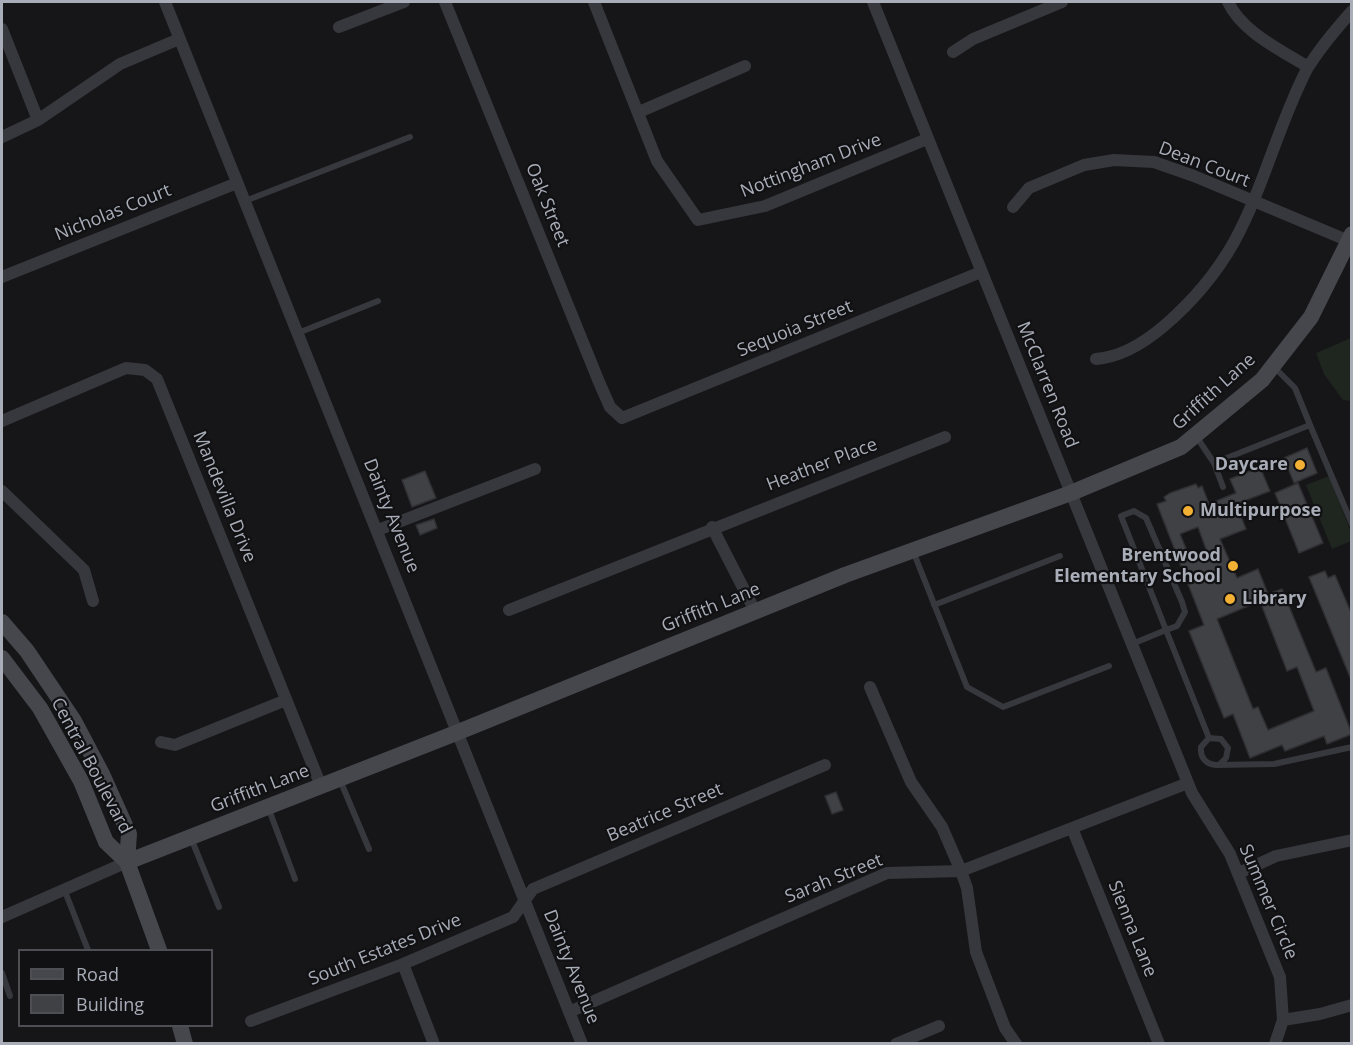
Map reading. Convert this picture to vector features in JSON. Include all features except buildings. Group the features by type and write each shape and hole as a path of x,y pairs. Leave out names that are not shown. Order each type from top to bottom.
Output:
{"street":[{"name":"Dainty Avenue","path":"165,2 582,1044"},
{"path":"339,27 404,2"},
{"name":"Oak Street","path":"445,2 609,407 622,418"},
{"name":"Nottingham Drive","path":"594,2 657,160 698,220 765,206 927,139"},
{"name":"McClarren Road","path":"873,2 1188,783"},
{"path":"952,52 973,39 1062,2"},
{"path":"1228,2 1232,11 1262,39 1308,68"},
{"path":"1096,359 1114,357 1149,338 1188,305 1234,242 1284,118 1308,68 1352,11"},
{"path":"2,29 38,120"},
{"path":"2,137 38,120 120,64 179,39"},
{"path":"639,111 745,66"},
{"name":"Dean Court","path":"1013,207 1029,188 1084,165 1114,160 1154,162 1194,176 1252,202 1350,238"},
{"name":"Nicholas Court","path":"2,277 237,183"},
{"name":"Griffith Lane","path":"2,917 64,887 456,733 755,611 913,550 1071,493 1181,447 1230,409 1273,366 1311,317 1350,238"},
{"name":"Sequoia Street","path":"622,418 981,272"},
{"name":"Mandevilla Drive","path":"2,421 126,368 145,370 157,379 321,786"},
{"name":"Heather Place","path":"509,610 712,527 945,437"},
{"path":"378,530 535,469"},
{"path":"2,491 84,570 93,601"},
{"path":"712,527 755,611"},
{"name":"Central Boulevard","path":"2,622 27,651 74,722 102,774 129,834 127,862 158,949"},
{"name":"Central Boulevard","path":"2,658 40,708 81,781 106,842 127,862"},
{"path":"870,687 911,782 942,827 961,871 966,888 975,952 1005,1028 1016,1044"},
{"path":"161,742 175,745 286,700"},
{"name":"Beatrice Street","path":"525,902 533,889 825,765"},
{"name":"Sarah Street","path":"569,1012 887,873 961,871 1188,783"},
{"name":"Summer Circle","path":"1188,783 1239,873 1280,977 1283,1020 1275,1044"},
{"name":"Sienna Lane","path":"1072,828 1159,1044"},
{"path":"1239,873 1276,856 1352,840"},
{"name":"South Estates Drive","path":"251,1021 403,964 513,917 525,902"},
{"path":"403,964 434,1044"},
{"path":"1283,1020 1320,1014 1352,1005"},
{"path":"896,1044 939,1026"},
{"path":"180,1027 184,1043"}],"lane":[{"path":"245,201 410,137"},
{"path":"298,333 378,301"},
{"path":"1273,366 1295,388 1352,524"},
{"path":"1214,463 1310,425"},
{"path":"1196,436 1214,463 1223,487"},
{"path":"1132,644 1166,630 1178,626 1185,612 1146,518 1134,511 1121,516 1166,630 1209,738"},
{"path":"913,550 967,687 1003,707 1108,666"},
{"path":"934,605 1060,556"},
{"path":"1209,738 1221,739 1228,748 1226,758 1220,764"},
{"path":"1209,738 1201,747 1201,756 1211,765 1274,764 1352,747"},
{"path":"340,778 369,849"},
{"path":"268,807 295,879"},
{"path":"190,837 219,907"},
{"path":"64,887 87,949"},
{"path":"2,973 10,996"}],"shaded area":[{"path":"1351,338 1351,401 1343,400 1324,374 1316,353"},
{"path":"1329,476 1351,532 1351,541 1332,549 1306,485"}],"place":[{"name":"Daycare","path":"1300,465"},
{"name":"Multipurpose","path":"1188,511"},
{"name":"Brentwood Elementary School","path":"1233,566"},
{"name":"Library","path":"1230,599"}]}
